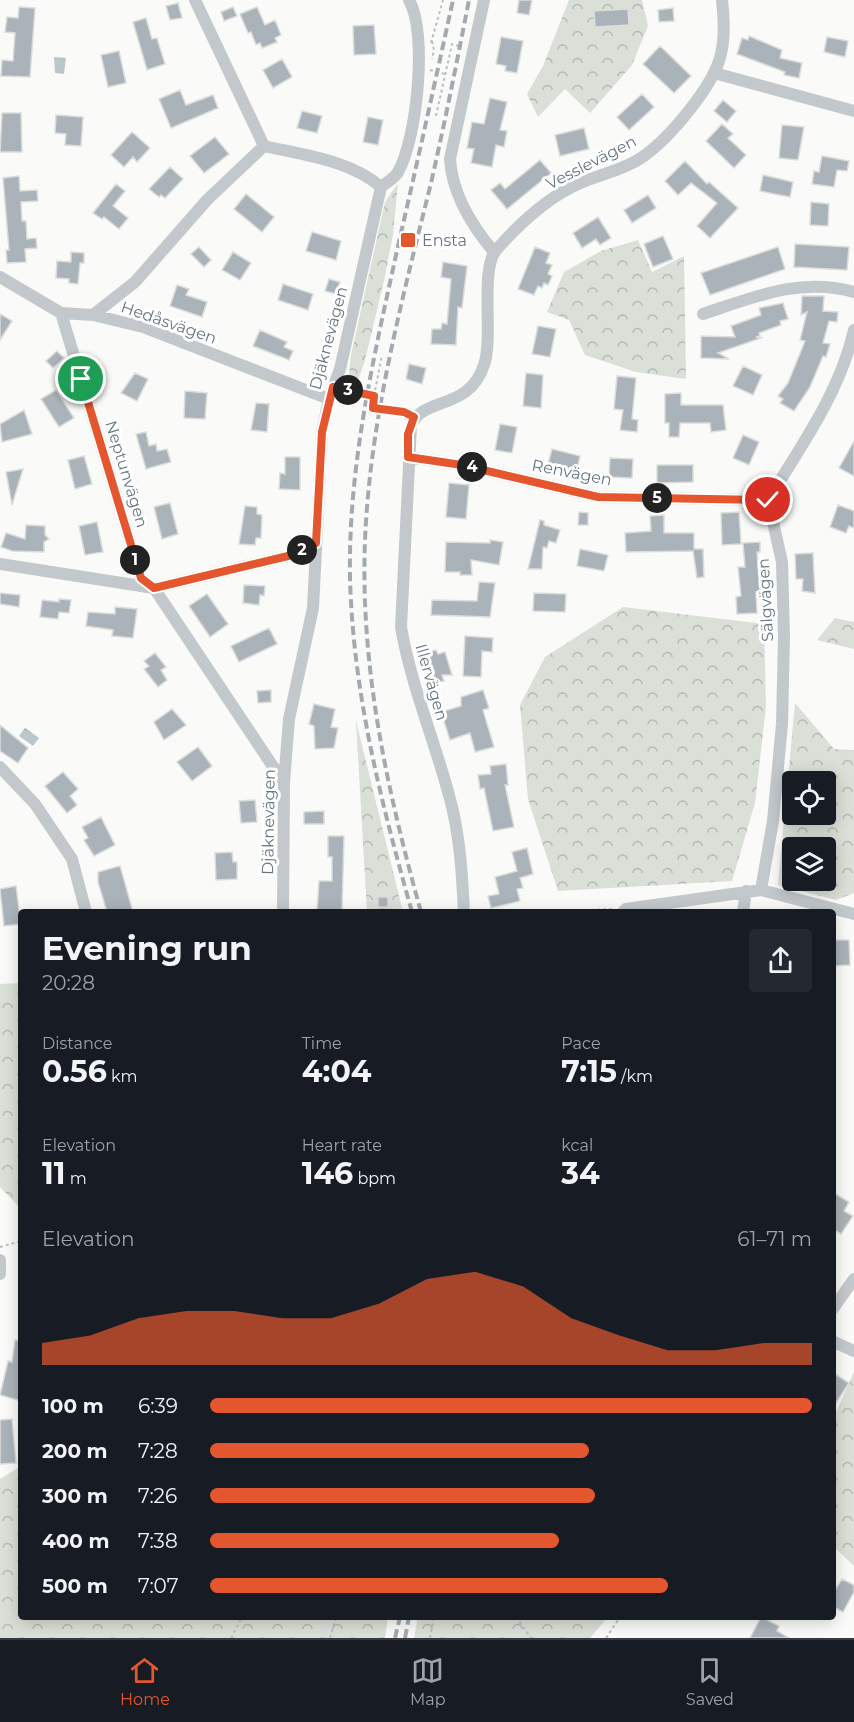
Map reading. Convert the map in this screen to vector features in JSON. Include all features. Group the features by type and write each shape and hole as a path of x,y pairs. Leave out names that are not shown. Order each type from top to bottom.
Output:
{"street":[{"path":"195,0 264,146"},
{"path":"264,146 351,167 366,174 381,187 397,175 409,149 416,105 418,51 414,9 409,0"},
{"path":"408,457 408,434 414,417 469,391 484,367 488,346 489,269 494,252 480,235 451,180 450,159 484,0"},
{"name":"Vesslevägen","path":"494,252 523,222 557,195 642,157 678,123 714,73 721,55 724,18 722,0"},
{"path":"714,73 854,111"},
{"path":"93,315 135,282 207,200 264,146"},
{"name":"Djäknevägen","path":"284,909 284,783 289,719 313,608 322,432 329,399 340,369 381,187"},
{"name":"Hedåsvägen","path":"0,277 62,313 93,315 143,327 329,399"},
{"path":"703,314 797,286 836,287 854,292"},
{"name":"Neptunvägen","path":"62,313 141,578 154,588 284,783"},
{"path":"768,500 851,359 854,330"},
{"name":"Renvägen","path":"408,457 462,465 598,497 768,500"},
{"name":"Illervägen","path":"408,457 402,627 406,659 450,798 462,853 464,909"},
{"name":"Sälgvägen","path":"761,890 773,821 780,745 784,637 782,562 768,500"},
{"path":"0,564 154,588 288,556 316,543"},
{"path":"0,767 35,804 72,859 85,909"},
{"path":"631,909 761,890 821,909"},
{"path":"743,909 746,891"},
{"path":"836,912 854,914"},
{"path":"0,1260 0,1274"},
{"path":"836,1304 854,1279"},
{"path":"836,1343 854,1351"}],"path":[{"path":"428,47 432,41 443,0"},
{"path":"432,41 434,50 430,70 445,74"},
{"path":"436,116 452,44 467,48"},
{"path":"382,356 373,408 404,412 414,417"},
{"path":"333,387 374,396"},
{"path":"0,1247 18,1241"},
{"path":"231,1638 240,1620"},
{"path":"330,1638 335,1620"},
{"path":"430,1638 433,1620"},
{"path":"518,1620 531,1638"},
{"path":"606,1638 618,1620"}],"green space":[{"path":"569,0 642,0 648,26 632,65 590,113 565,89 538,117 527,94 543,66"},
{"path":"398,183 393,234 365,360 357,384 348,385 351,355 385,202"},
{"path":"638,240 652,272 684,256 686,379 636,372 585,355 569,320 547,312 564,272 601,251"},
{"path":"623,607 764,624 766,706 755,803 732,881 558,891 528,799 520,705 545,657"},
{"path":"835,618 854,622 854,649 817,640"},
{"path":"795,703 834,749 854,750 854,893 836,900 801,891 836,891 836,837 782,837 784,825 836,825 836,771 789,771"},
{"path":"356,721 402,909 367,909"},
{"path":"782,842 782,886 778,885"},
{"path":"18,983 18,1206 0,1187 0,984"},
{"path":"854,1372 854,1566 836,1549 836,1412"},
{"path":"18,1468 18,1620 388,1620 385,1638 0,1638 0,1479"},
{"path":"417,1620 605,1620 590,1638 414,1638"}],"water":[{"path":"54,57 66,58 64,74 55,73"},
{"path":"25,728 39,738 33,746 19,736"}],"building":[{"path":"519,0 532,0 529,15 517,13"},
{"path":"178,3 182,18 170,20 166,6"},
{"path":"19,7 35,8 30,77 1,76 2,60 13,61 15,33 5,32 7,17 18,18"},
{"path":"233,7 237,16 224,21 221,12"},
{"path":"257,7 265,25 275,20 281,35 275,38 277,42 262,48 260,43 256,45 251,32 248,33 240,14"},
{"path":"673,8 674,21 659,22 658,10"},
{"path":"628,9 629,25 595,27 594,11"},
{"path":"146,18 152,39 157,38 165,64 147,70 133,22"},
{"path":"374,25 376,54 354,55 353,26"},
{"path":"749,36 782,50 780,58 802,63 799,78 784,75 785,72 737,54 742,38 748,40"},
{"path":"501,37 523,41 517,73 505,71 506,66 496,64"},
{"path":"827,37 848,41 845,57 824,52"},
{"path":"660,46 691,76 674,93 643,64"},
{"path":"119,51 126,83 108,87 101,55"},
{"path":"282,59 292,77 273,88 263,70"},
{"path":"180,90 186,105 213,95 218,108 171,128 159,99"},
{"path":"642,94 654,107 629,130 617,117"},
{"path":"490,98 507,102 500,130 507,131 504,147 496,145 492,167 471,163 474,149 467,148 472,122 484,124"},
{"path":"723,100 736,111 727,122 714,111"},
{"path":"302,111 322,116 317,133 297,128"},
{"path":"2,113 21,113 22,152 0,152"},
{"path":"56,115 83,117 81,146 65,145 66,134 55,133"},
{"path":"368,117 383,120 378,145 363,142"},
{"path":"722,124 733,134 728,138 746,155 734,168 706,141"},
{"path":"782,125 804,127 798,160 779,158"},
{"path":"584,128 589,149 560,156 555,135"},
{"path":"132,132 150,148 137,162 133,157 124,167 111,155"},
{"path":"215,137 229,154 204,173 190,156"},
{"path":"822,156 849,161 847,171 837,170 834,187 812,184 814,171 819,172"},
{"path":"540,160 551,173 507,209 491,190 500,183 505,189"},
{"path":"685,161 707,184 709,182 738,208 710,238 697,226 717,203 691,183 678,195 665,181"},
{"path":"170,167 183,179 165,198 161,195 159,197 149,189"},
{"path":"763,175 793,182 790,197 760,191"},
{"path":"19,176 20,191 37,190 38,201 21,202 22,221 26,221 27,239 36,238 37,248 25,249 26,262 7,263 6,250 9,250 3,178"},
{"path":"116,184 125,191 113,206 128,218 119,229 104,217 102,219 93,213"},
{"path":"246,194 274,217 262,232 234,209"},
{"path":"648,195 656,208 632,223 624,210"},
{"path":"811,202 829,204 828,226 810,225"},
{"path":"598,217 611,238 600,245 596,239 582,248 573,233"},
{"path":"312,232 341,241 336,260 306,251"},
{"path":"663,236 673,259 653,267 644,244"},
{"path":"795,244 849,247 847,270 794,267"},
{"path":"199,247 211,260 204,267 191,254"},
{"path":"535,247 550,253 546,263 552,265 548,274 552,276 548,285 544,283 542,288 538,286 534,295 518,289"},
{"path":"778,247 785,269 710,295 701,273"},
{"path":"71,252 84,253 84,263 80,263 78,284 69,283 69,279 56,278 57,261 71,262"},
{"path":"233,252 251,263 240,280 222,270"},
{"path":"443,262 467,266 462,308 458,307 456,345 431,344 432,329 441,329 442,323 447,324 451,279 441,277"},
{"path":"329,279 340,282 336,294 325,291"},
{"path":"283,284 313,294 308,310 278,300"},
{"path":"177,285 189,289 186,295 207,302 202,317 170,306"},
{"path":"802,296 824,296 823,311 838,312 837,322 829,321 823,343 830,344 826,357 823,356 810,387 794,411 780,403 783,399 778,396 788,383 805,341 800,340 807,312 801,315"},
{"path":"783,303 788,319 780,321 781,325 759,333 760,336 756,337 761,338 718,353 729,359 701,358 701,336 735,337 731,326 761,315 759,308"},
{"path":"0,314 12,321 0,340"},
{"path":"538,326 556,329 550,357 532,354"},
{"path":"260,330 287,342 284,347 293,351 289,360 253,346"},
{"path":"57,351 64,358 53,368 46,361"},
{"path":"409,364 426,368 422,384 406,379"},
{"path":"743,366 762,375 753,395 733,386"},
{"path":"135,373 148,379 137,401 121,393"},
{"path":"526,373 543,375 541,408 523,406"},
{"path":"617,376 636,378 632,419 638,420 637,432 620,430 623,410 614,409"},
{"path":"56,390 74,418 59,427 41,399"},
{"path":"185,391 207,393 205,419 184,418"},
{"path":"681,393 681,405 723,405 726,430 711,432 710,423 680,423 679,437 669,437 669,423 665,423 665,394"},
{"path":"256,403 269,404 267,432 251,430"},
{"path":"24,410 32,434 2,442 0,424"},
{"path":"500,424 517,427 512,453 495,450"},
{"path":"146,432 149,446 156,444 157,451 167,449 171,462 146,469 136,434"},
{"path":"743,435 759,442 749,465 733,458"},
{"path":"854,441 854,476 839,468"},
{"path":"552,449 580,456 576,475 547,468"},
{"path":"84,456 92,484 75,489 68,460"},
{"path":"285,457 300,457 300,490 279,489 280,473 285,474"},
{"path":"610,458 633,459 632,478 609,477"},
{"path":"657,465 693,465 693,482 657,483"},
{"path":"23,469 12,505 6,472"},
{"path":"449,483 469,485 466,519 446,517"},
{"path":"170,503 178,534 162,539 154,507"},
{"path":"838,505 854,511 854,528 849,526 846,533 830,527"},
{"path":"245,506 257,507 257,514 262,515 261,538 256,538 255,545 239,544"},
{"path":"579,512 588,513 588,525 578,525"},
{"path":"739,512 741,544 722,545 721,513"},
{"path":"664,515 664,533 694,533 694,549 703,549 704,577 697,578 693,551 626,552 625,533 651,531 650,516"},
{"path":"540,520 544,521 544,525 560,530 556,543 549,541 547,548 543,547 542,569 528,569"},
{"path":"97,522 103,552 85,555 79,526"},
{"path":"26,525 45,526 45,535 49,539 44,542 44,552 12,551 1,547 6,533 25,539"},
{"path":"490,540 503,542 499,565 471,560 472,575 445,572 446,542 490,543"},
{"path":"760,542 760,552 757,552 760,592 756,592 757,613 737,614 736,597 741,596 738,567 745,567 743,543"},
{"path":"580,549 608,555 604,571 577,566"},
{"path":"813,553 815,593 802,591 803,579 796,579 795,554"},
{"path":"479,582 495,583 490,617 431,615 432,600 477,601"},
{"path":"244,585 265,586 264,596 260,595 259,605 243,603"},
{"path":"0,593 20,595 19,607 0,604"},
{"path":"534,593 566,594 565,612 533,611"},
{"path":"207,594 228,624 210,637 189,606"},
{"path":"59,599 71,600 69,613 59,612 58,619 40,617 42,600 59,602"},
{"path":"115,607 137,609 133,638 112,636 113,630 86,626 88,612 115,614"},
{"path":"269,628 277,644 239,662 231,646"},
{"path":"465,636 493,638 492,652 482,651 481,677 463,676"},
{"path":"436,650 438,654 445,652 452,675 442,675 444,681 431,684 422,654"},
{"path":"155,653 166,667 161,670 167,680 158,687 144,669 149,666 144,661"},
{"path":"271,690 271,702 258,703 257,691"},
{"path":"483,690 489,708 483,710 494,747 475,752 470,733 450,740 441,712 461,706 461,697"},
{"path":"314,704 335,709 331,727 338,728 334,748 315,749 314,726 309,724"},
{"path":"172,709 186,725 164,740 154,722"},
{"path":"0,725 28,748 18,763 0,751"},
{"path":"198,747 212,766 192,781 177,762"},
{"path":"506,764 508,785 505,785 514,827 493,831 484,788 480,789 478,775 491,774 490,766"},
{"path":"63,772 78,789 70,796 77,805 67,813 45,786"},
{"path":"255,800 257,822 241,823 239,801"},
{"path":"324,811 324,824 304,824 304,812"},
{"path":"101,817 115,845 94,856 84,840 88,838 82,827"},
{"path":"328,836 344,836 342,909 317,909 319,881 332,881 332,857 328,857"},
{"path":"527,848 533,874 520,878 523,888 517,889 520,901 491,908 488,896 499,894 495,877 517,871 512,852"},
{"path":"232,852 233,862 237,862 237,879 216,880 215,853"},
{"path":"120,866 132,909 106,909 98,882 98,872"},
{"path":"16,886 19,909 18,924 4,926 0,889"},
{"path":"378,897 388,897 388,907 378,907"},
{"path":"836,940 849,940 850,965 836,966"},
{"path":"836,1194 849,1202 844,1211 853,1216 841,1234 836,1231"},
{"path":"15,1340 18,1340 18,1400 0,1395 8,1361 12,1362"},
{"path":"836,1375 849,1383 836,1403"},
{"path":"12,1419 16,1463 0,1464 0,1420"},
{"path":"842,1579 854,1585 854,1592 843,1612 836,1608 836,1589"},
{"path":"759,1620 767,1620 779,1626 777,1631 789,1638 750,1638"}],"railway":[{"path":"411,909 370,747 363,705 352,621 351,536 353,494 364,411 453,0"},
{"path":"420,909 397,820 378,728 367,635 365,540 368,495 380,405 451,92 469,0"},
{"path":"395,1638 399,1620"},
{"path":"405,1638 408,1620"}],"place":[{"name":"Ensta","path":"408,240"}],"route":[{"path":"81,379 141,578 154,588 288,556 316,543 322,432 333,387 374,396 373,408 404,412 414,417 408,434 408,457 462,465 598,497 768,500"}]}
